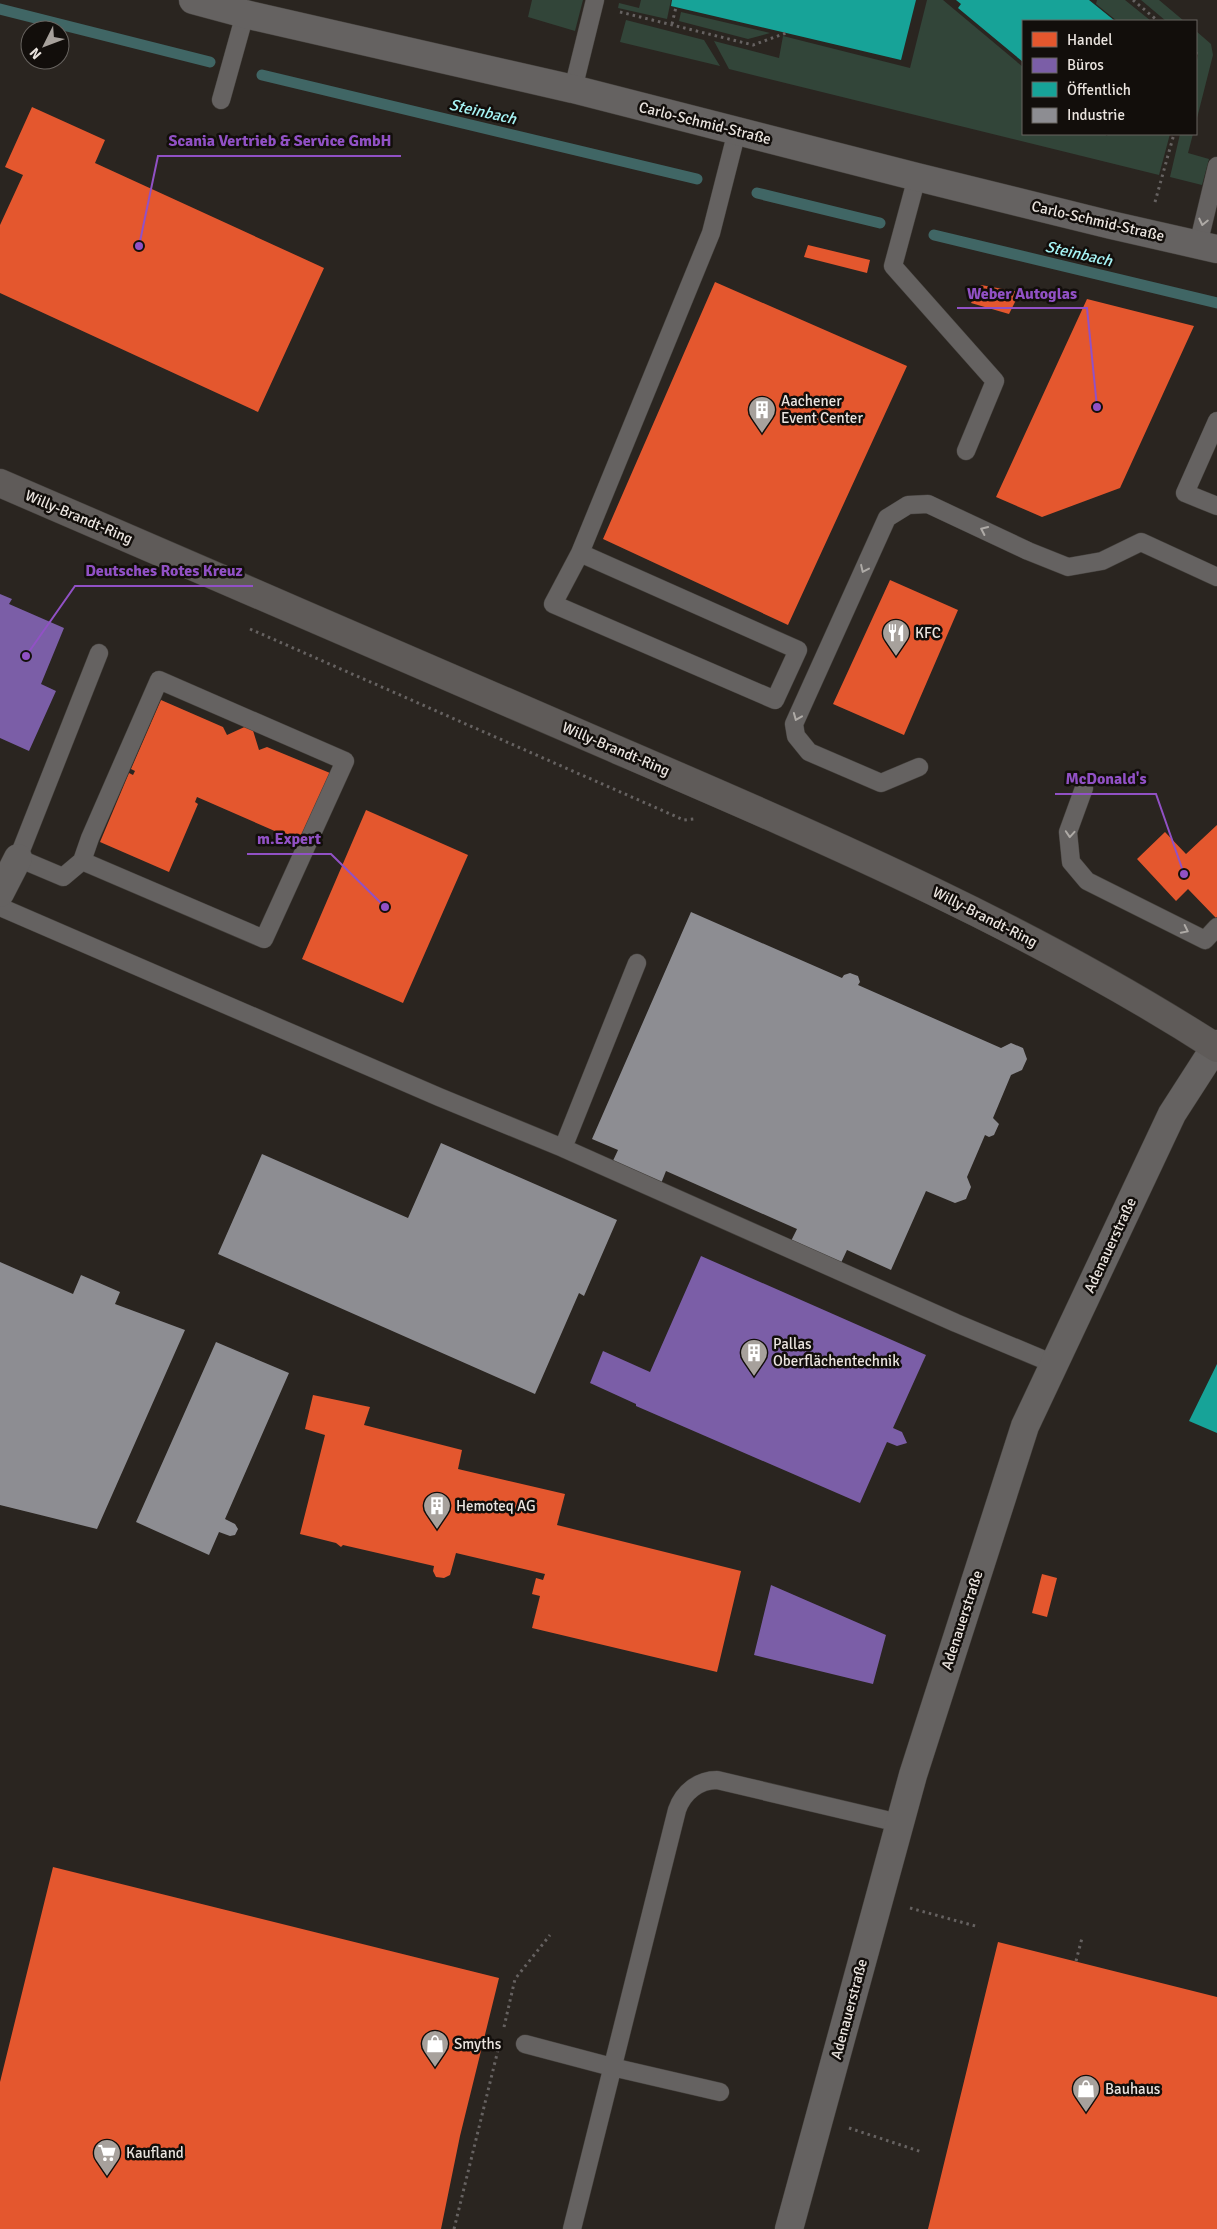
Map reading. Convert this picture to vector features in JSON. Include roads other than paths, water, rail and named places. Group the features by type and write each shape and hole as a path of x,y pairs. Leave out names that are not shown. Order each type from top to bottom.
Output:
{"street":[{"name":"Carlo-Schmid-Straße","path":"193,0 245,14 573,89 917,178 1208,247"},
{"name":"Willy-Brandt-Ring","path":"0,483 748,806 935,891 1132,994 1216,1046"},
{"path":"0,893 18,858"},
{"name":"Adenauerstraße","path":"790,2229 900,1823 936,1700 1025,1426 1172,1114 1216,1046"}],"lane":[{"path":"573,89 595,0"},
{"path":"221,100 245,14"},
{"path":"580,552 798,650 775,700 553,604 580,552 711,233 737,131"},
{"path":"1208,247 1217,166"},
{"path":"917,178 894,266 995,382 966,451"},
{"path":"1217,421 1185,493 1217,506"},
{"path":"919,767 881,783 808,752 796,736 794,724 888,518 908,505 928,504 1068,568 1102,561 1141,542 1217,577"},
{"path":"82,861 264,939 346,761 159,680 90,838 82,861 63,877 18,858 99,653"},
{"path":"1084,788 1068,832 1071,862 1087,881 1206,940 1217,927"},
{"path":"0,907 439,1097 563,1148 964,1327 1054,1364"},
{"path":"563,1148 637,963"},
{"path":"572,2229 677,1810 685,1795 691,1789 708,1780 717,1780 900,1823"},
{"path":"525,2044 612,2067 720,2092"}],"waterway":[{"name":"Steinbach","path":"0,9 210,62"},
{"name":"Steinbach","path":"262,75 697,179"},
{"name":"Steinbach","path":"757,193 880,223"},
{"name":"Steinbach","path":"934,235 1217,303"}],"place":[{"name":"Scania Vertrieb & Service GmbH","path":"139,246"},
{"name":"Weber Autoglas","path":"1097,407"},
{"name":"Aachener Event Center","path":"762,434"},
{"name":"Deutsches Rotes Kreuz","path":"26,656"},
{"name":"KFC","path":"896,657"},
{"name":"McDonald's","path":"1184,874"},
{"name":"m.Expert","path":"385,907"},
{"name":"Pallas Oberflächentechnik","path":"754,1377"},
{"name":"Hemoteq AG","path":"437,1530"},
{"name":"Smyths","path":"435,2068"},
{"name":"Bauhaus","path":"1086,2113"},
{"name":"Kaufland","path":"107,2177"}]}
